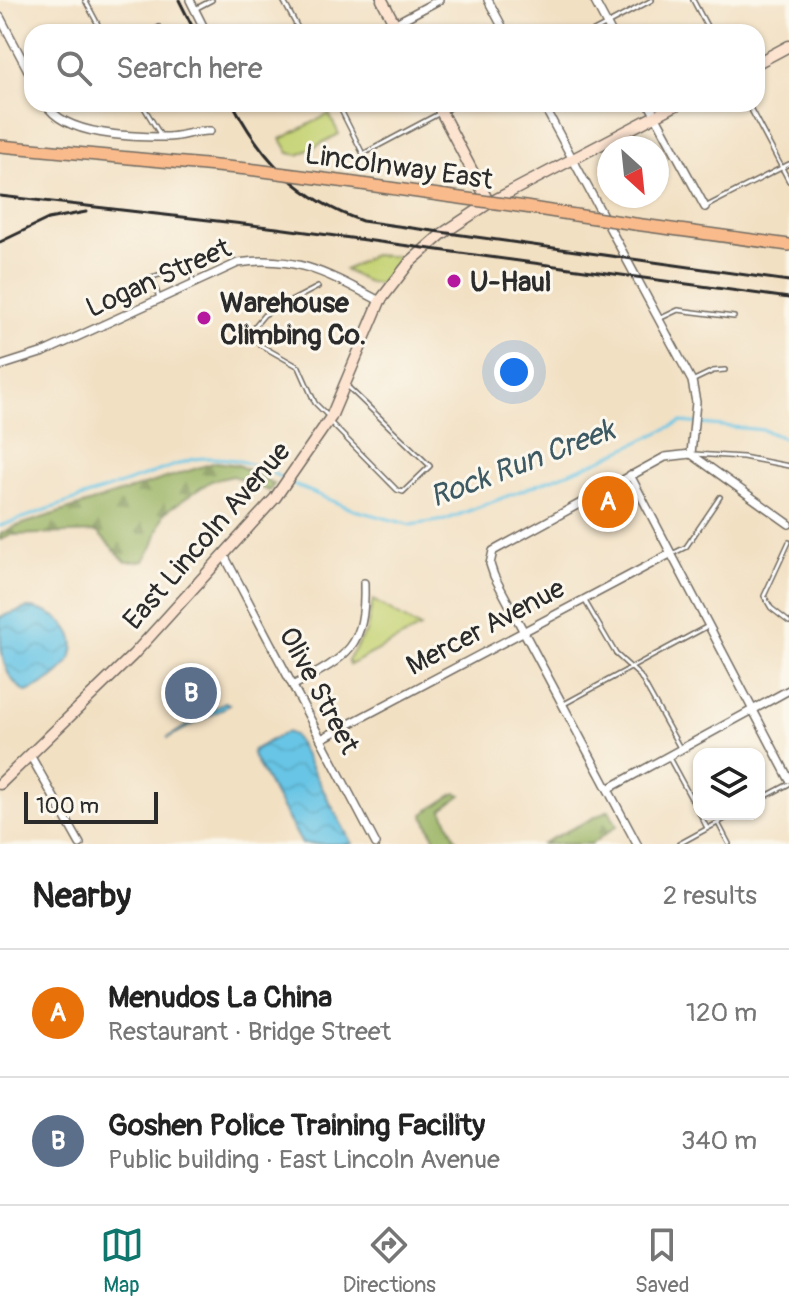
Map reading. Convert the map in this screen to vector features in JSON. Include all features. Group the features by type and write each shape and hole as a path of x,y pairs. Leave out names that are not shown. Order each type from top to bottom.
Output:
{"highway":[{"name":"Lincolnway East","path":"0,146 248,169 789,245"}],"main road":[{"path":"382,0 395,24"},
{"path":"765,59 789,46"},
{"path":"441,112 489,203"},
{"name":"East Lincoln Avenue","path":"0,784 133,655 225,557 275,498 301,465 330,419 380,301 425,248 489,203 663,112"}],"street":[{"path":"190,0 202,24"},
{"path":"403,24 439,0"},
{"path":"488,0 501,24"},
{"path":"594,0 607,24"},
{"path":"0,17 24,63"},
{"path":"51,112 55,118 74,128 161,136 210,131"},
{"path":"547,112 692,381 696,414 691,454"},
{"path":"654,112 705,207"},
{"name":"Logan Street","path":"0,366 44,352 238,263 278,261 322,270 380,301"},
{"path":"637,844 494,576 491,557 505,541 674,453 691,454 789,524"},
{"path":"630,475 789,782"},
{"name":"Mercer Avenue","path":"321,739 670,554"},
{"name":"Olive Street","path":"225,557 376,844"},
{"path":"294,685 331,665 353,646 363,622 364,583"},
{"path":"608,789 789,690"},
{"path":"30,755 80,844"}],"lane":[{"path":"85,0 98,24"},
{"path":"195,9 212,0"},
{"path":"283,0 296,24"},
{"path":"615,24 652,0"},
{"path":"693,0 706,24"},
{"path":"147,112 161,136"},
{"path":"342,112 363,154 432,112"},
{"path":"752,112 789,181"},
{"path":"705,207 789,164"},
{"path":"159,298 152,277 189,266 194,281"},
{"path":"318,287 264,315 254,327 260,345 299,367 315,403 397,490 403,492 430,466 346,385"},
{"path":"659,319 678,310 734,317"},
{"path":"692,381 713,371 725,370"},
{"path":"691,454 743,457 789,466"},
{"path":"670,554 686,547 720,497"},
{"path":"789,542 764,596 771,608 789,622"},
{"path":"584,598 605,638 648,689 681,749"},
{"path":"563,705 708,626"},
{"path":"668,756 693,802"},
{"path":"765,796 789,782"},
{"path":"703,820 707,828"},
{"path":"679,844 723,820"},
{"path":"718,823 729,844"}],"green space":[{"path":"329,114 339,134 299,155 289,153 281,139"},
{"path":"373,255 403,257 380,284 367,282 345,270"},
{"path":"216,462 238,465 274,484 269,491 233,476 211,481 164,513 153,546 144,561 126,562 97,532 11,535 0,540 0,534 14,527"},
{"path":"373,600 420,628 350,665 348,660 366,632"},
{"path":"455,793 461,795 442,809 458,844 437,844 423,814"},
{"path":"609,810 617,826 591,844 541,844"}],"water":[{"path":"27,608 45,612 62,622 72,638 73,647 68,663 58,673 46,683 26,692 6,669 1,650 0,617"},
{"path":"225,702 229,704 221,710 167,738"},
{"path":"286,732 294,735 352,844 302,844 252,754 253,750"}],"waterway":[{"name":"Rock Run Creek","path":"290,483 354,510 411,525 445,520 596,462 681,422 763,430 789,440"},
{"name":"Rock Run Creek","path":"0,526 193,459 240,461 284,479"}],"railway":[{"path":"179,0 191,24"},
{"path":"238,112 257,143 286,176 320,201 362,221 789,281"},
{"path":"0,196 277,228 789,298"},
{"path":"0,242 48,219 86,212"}],"place":[{"name":"U-Haul","path":"454,281"},
{"name":"Warehouse Climbing Co.","path":"204,318"},
{"name":"Menudos La China","path":"608,502"},
{"name":"Goshen Police Training Facility","path":"191,693"}]}
